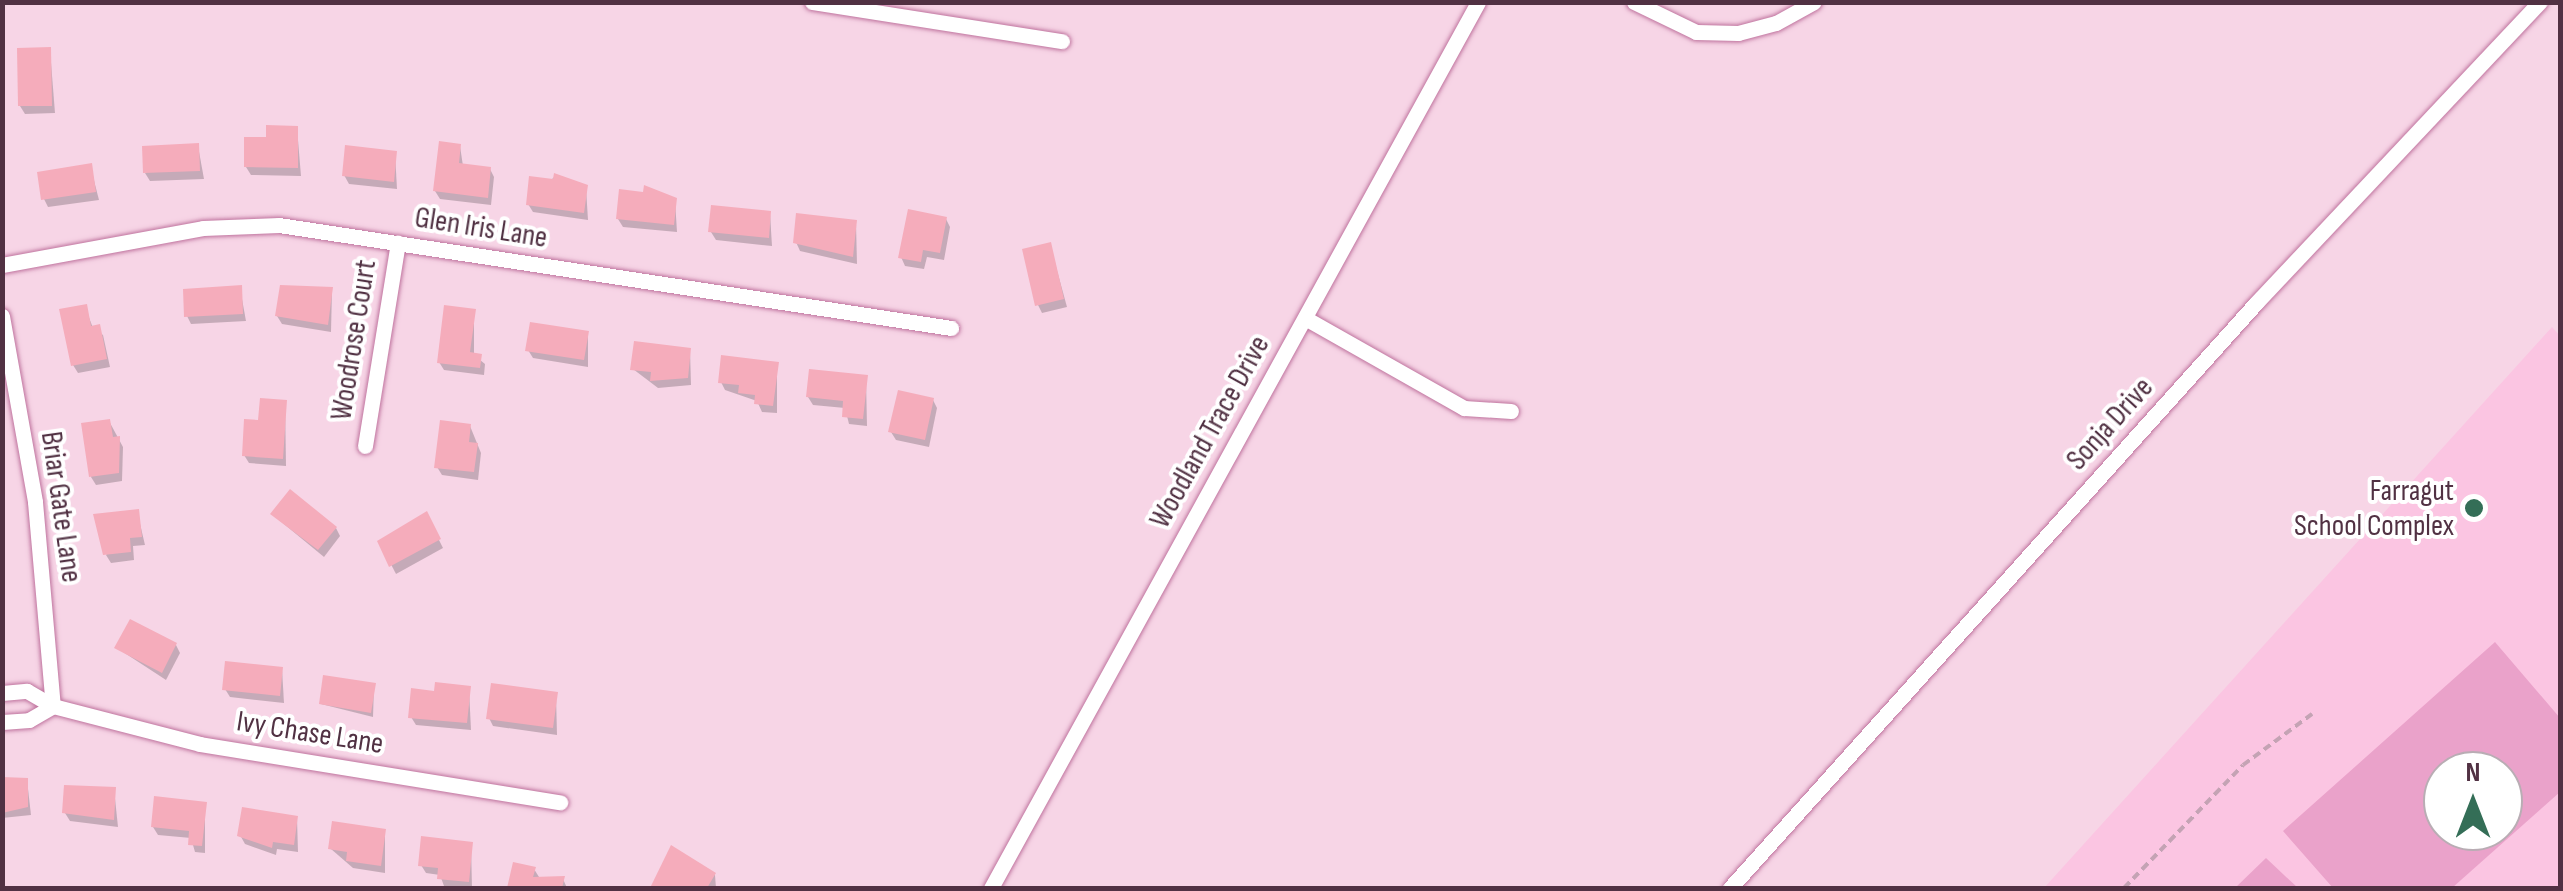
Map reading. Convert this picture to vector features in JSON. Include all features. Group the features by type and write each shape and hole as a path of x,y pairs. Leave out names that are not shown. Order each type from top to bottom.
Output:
{"street":[{"path":"812,2 1062,42"},
{"name":"Woodland Trace Drive","path":"991,888 1478,2"},
{"path":"1634,2 1696,32 1738,33 1776,23 1814,2"},
{"name":"Sonja Drive","path":"1730,888 2256,303 2540,2"},
{"name":"Glen Iris Lane","path":"2,265 203,228 278,224 951,328"},
{"name":"Woodrose Court","path":"365,446 398,243"},
{"name":"Briar Gate Lane","path":"2,316 35,502 53,706"},
{"path":"1306,318 1464,408 1511,411"},
{"name":"Ivy Chase Lane","path":"2,693 28,691 53,706 200,744 560,802"},
{"path":"2,722 29,720 53,706"}],"path":[{"path":"2124,888 2242,765 2312,714"}],"shaded area":[{"name":"Farragut School Complex","path":"2552,327 2560,336 2560,888 2044,888"},
{"path":"2495,642 2560,718 2560,792 2523,825 2523,751 2423,751 2423,851 2494,851 2452,888 2333,888 2283,831"},
{"path":"2266,858 2298,888 2235,888"}],"building":[{"path":"51,47 52,106 18,106 17,48"},
{"path":"266,125 298,126 298,168 244,167 244,137 266,137"},
{"path":"439,141 461,144 459,163 491,167 488,198 433,191"},
{"path":"199,143 200,171 143,173 142,146"},
{"path":"345,145 397,151 394,182 342,176"},
{"path":"92,163 96,192 41,200 37,172"},
{"path":"554,173 588,185 584,213 526,205 529,176 553,179"},
{"path":"644,185 677,198 674,225 616,219 619,189 643,192"},
{"path":"711,205 771,211 769,238 708,232"},
{"path":"908,209 947,217 940,253 923,250 921,262 898,258"},
{"path":"796,213 857,220 853,257 793,243"},
{"path":"1051,242 1064,299 1035,306 1022,249"},
{"path":"242,285 243,314 184,317 183,289"},
{"path":"280,285 333,287 328,325 275,316"},
{"path":"87,304 91,326 100,324 107,359 71,366 59,309"},
{"path":"444,305 476,309 470,352 482,354 480,368 437,363"},
{"path":"530,322 589,331 584,360 525,351"},
{"path":"634,341 691,348 688,378 650,381 651,372 630,370"},
{"path":"721,355 779,362 773,406 754,404 755,395 738,393 739,385 718,383"},
{"path":"809,369 868,375 863,419 842,417 843,401 806,397"},
{"path":"898,390 934,398 925,440 888,432"},
{"path":"260,398 287,400 283,459 242,456 244,419 258,420"},
{"path":"110,419 113,437 120,436 119,473 89,477 81,423"},
{"path":"440,420 471,424 469,442 478,443 474,472 434,468"},
{"path":"290,489 337,527 318,550 270,514"},
{"path":"139,509 142,537 130,538 131,552 103,555 93,514"},
{"path":"427,511 441,539 389,567 377,541"},
{"path":"130,619 177,643 162,673 114,648"},
{"path":"225,661 283,667 280,696 222,690"},
{"path":"323,675 376,683 371,713 319,704"},
{"path":"435,682 471,686 467,723 408,718 411,688 434,691"},
{"path":"491,683 558,692 553,728 486,719"},
{"path":"2,777 28,778 28,807 2,813"},
{"path":"64,785 116,787 114,820 62,813"},
{"path":"154,796 207,802 202,846 188,845 189,831 151,827"},
{"path":"242,807 298,816 294,845 273,842 272,848 237,836"},
{"path":"332,821 386,829 381,866 346,861 347,852 328,849"},
{"path":"421,836 473,842 469,882 437,879 438,868 418,866"},
{"path":"671,845 716,873 707,888 650,888"},
{"path":"513,862 536,867 533,877 565,876 562,888 507,888"}],"place":[{"name":"Farragut School Complex","path":"2474,508"}]}
